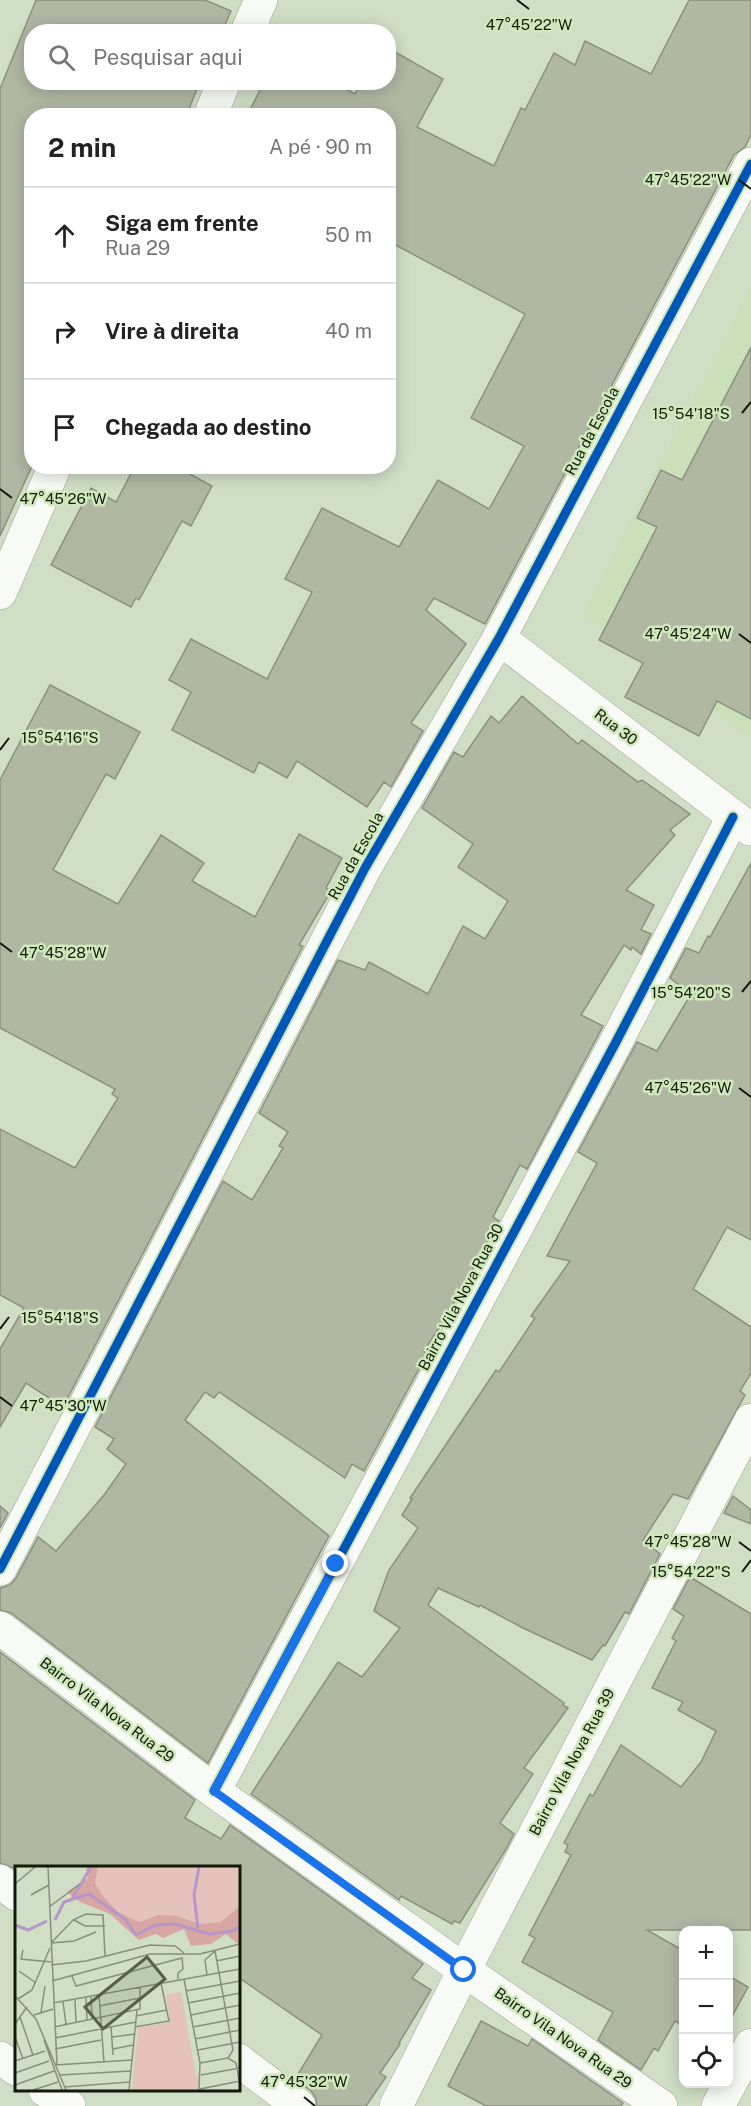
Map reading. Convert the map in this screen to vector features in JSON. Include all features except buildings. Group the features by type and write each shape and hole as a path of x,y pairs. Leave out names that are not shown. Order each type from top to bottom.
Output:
{"street":[{"path":"213,108 221,90"},
{"name":"Rua da Escola","path":"0,1569 365,868 499,638 751,164"},
{"path":"0,593 52,474"},
{"name":"Rua 30","path":"499,638 742,823"},
{"name":"Bairro Vila Nova Rua 30","path":"214,1791 610,1052 742,823"},
{"name":"Bairro Vila Nova Rua 39","path":"396,2106 464,1970 751,1420"},
{"name":"Bairro Vila Nova Rua 29","path":"0,1628 214,1791 464,1970 661,2106"},
{"path":"0,1881 15,1893"},
{"path":"718,2106 751,2045"},
{"path":"0,2058 15,2068"},
{"path":"240,2062 299,2106"},
{"path":"46,2091 69,2106"}],"shaded area":[{"path":"751,285 751,738 583,615"}],"cycle path":[{"path":"0,1569 365,868 499,638 751,164"},
{"path":"214,1791 616,1042 733,817"}],"route":[{"path":"336,1564 214,1791 464,1970"}]}
